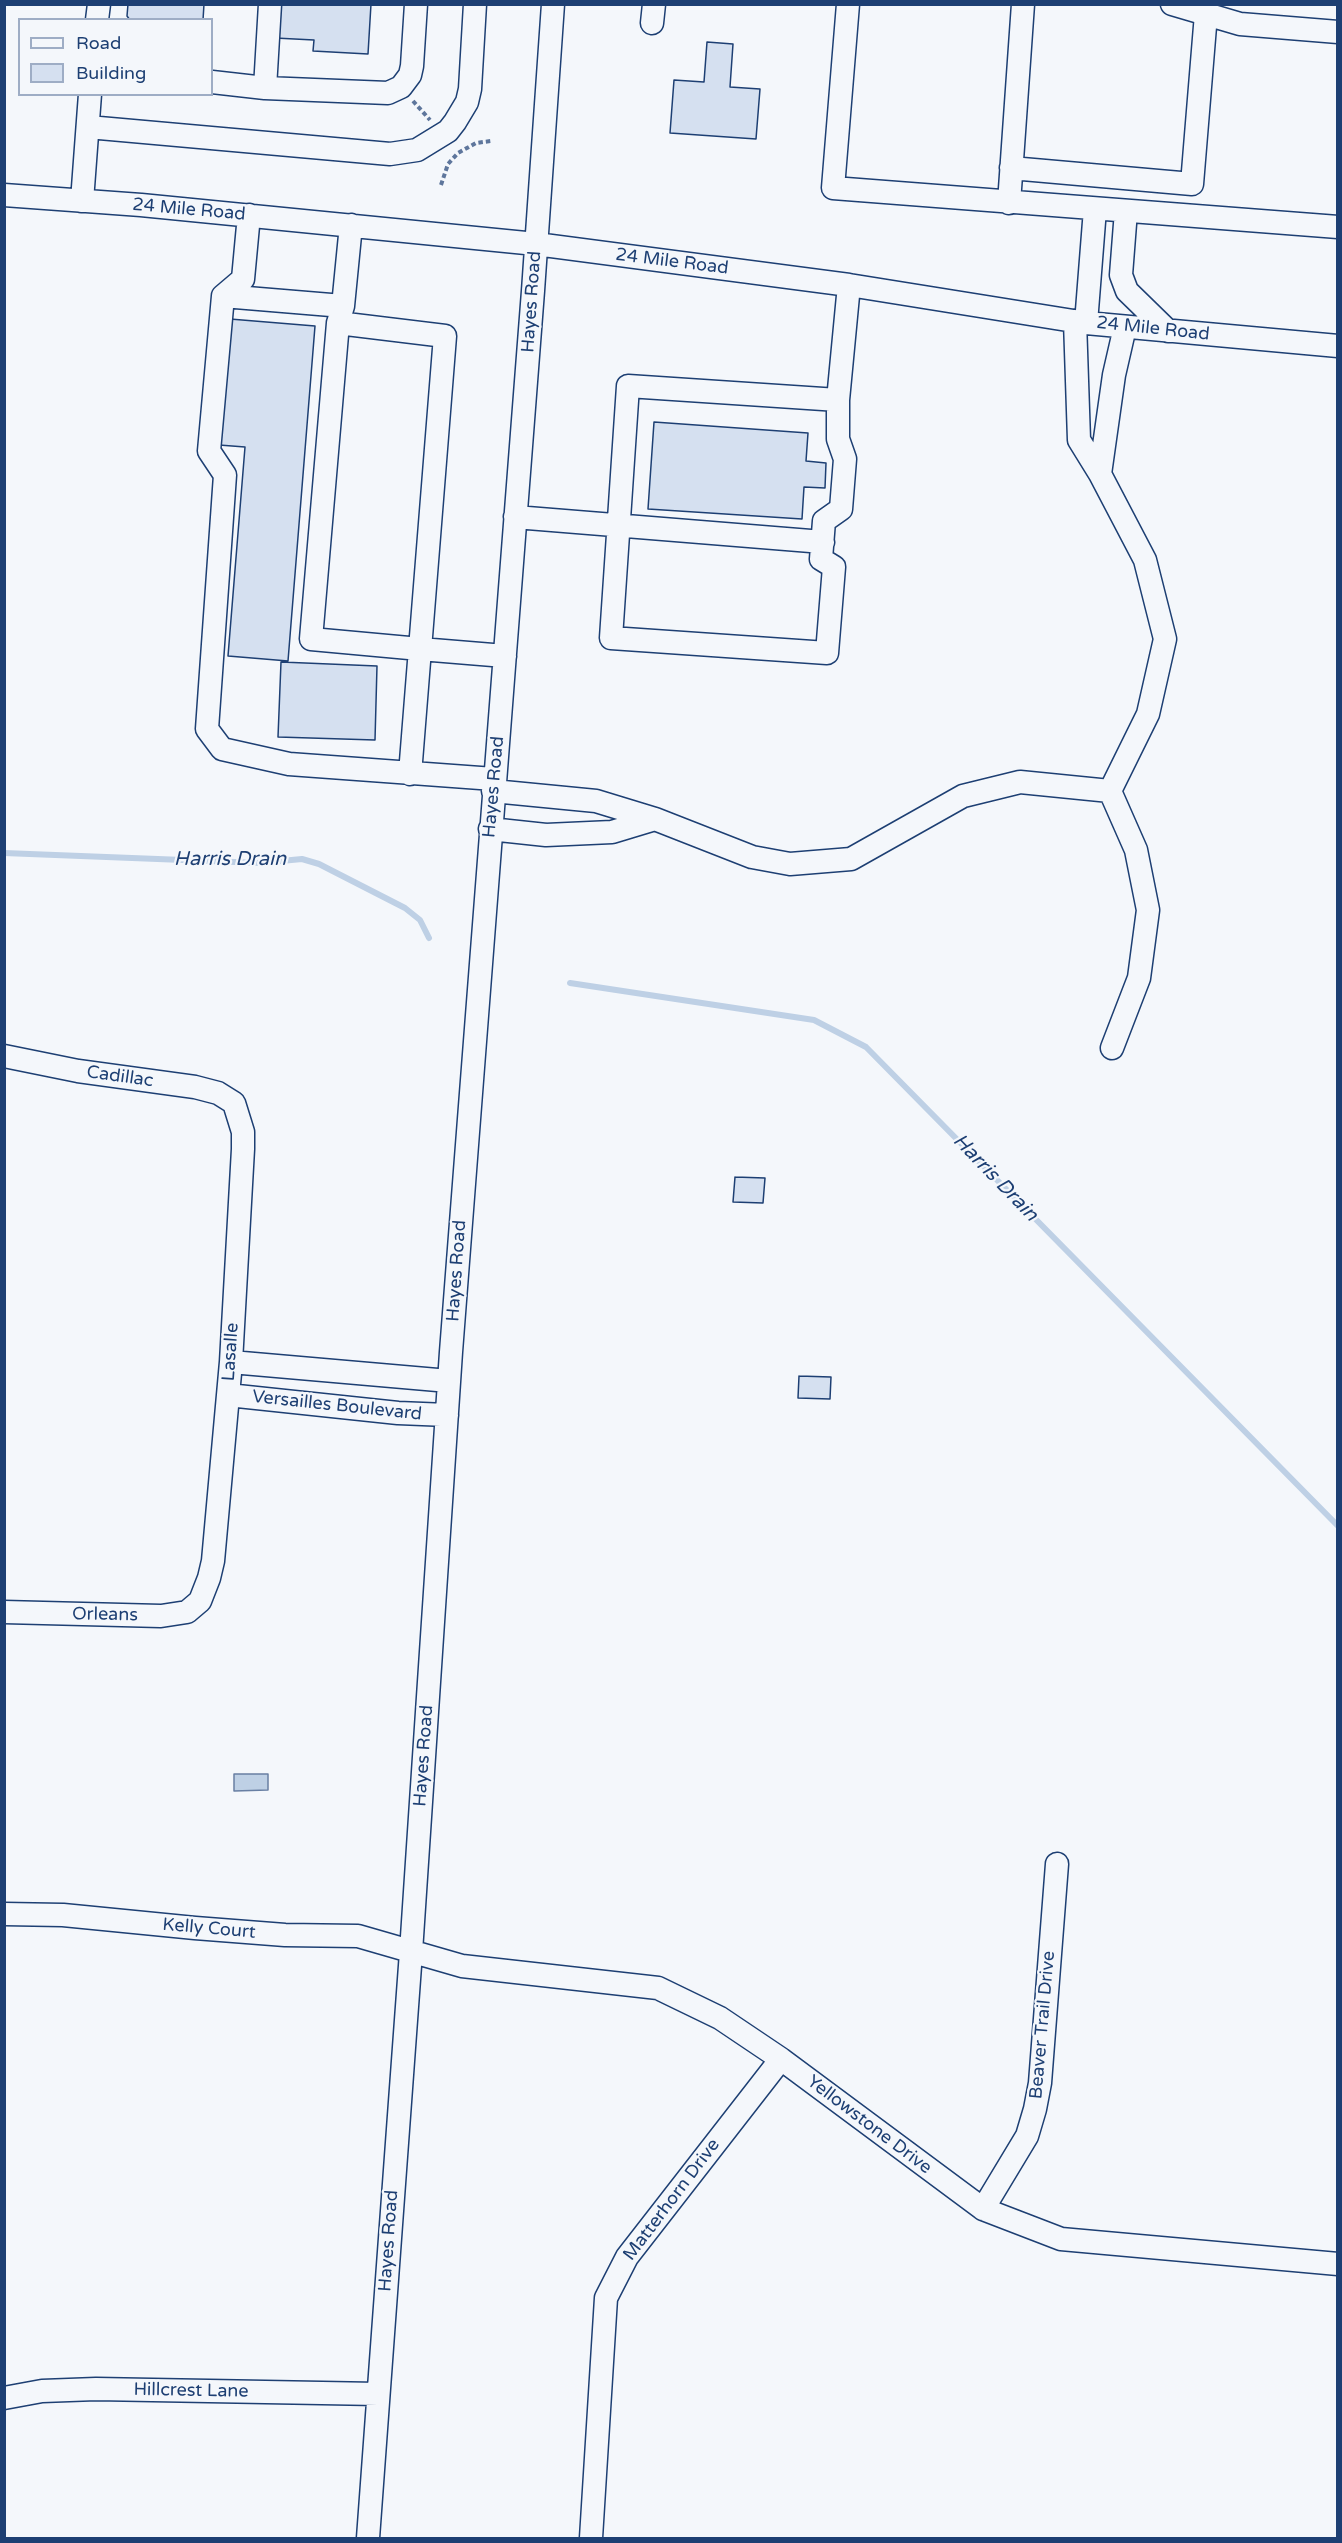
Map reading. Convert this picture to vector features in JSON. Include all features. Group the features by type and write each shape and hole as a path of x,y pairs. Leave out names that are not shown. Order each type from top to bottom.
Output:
{"street":[{"path":"265,88 270,4"},
{"path":"213,82 265,88 388,93 401,87 410,75 416,4"},
{"path":"88,128 390,154 417,150 437,140 448,131 467,102 470,89 475,4"},
{"name":"Hayes Road","path":"368,2538 411,1952 449,1381 553,4"},
{"path":"848,4 833,188 1338,227"},
{"path":"1009,203 1023,4"},
{"path":"1172,4 1240,24 1338,32"},
{"path":"1190,216 1206,14"},
{"path":"82,201 90,96"},
{"path":"1011,168 1192,184"},
{"name":"24 Mile Road","path":"4,195 249,215 536,244 849,285 1081,322 1338,346"},
{"path":"1095,209 1081,322 1079,440 1100,474 1145,560 1166,639 1148,714 1110,791"},
{"path":"1126,211 1121,275 1127,291 1168,331"},
{"path":"249,215 243,279 223,296 209,451 225,475 207,729 222,749 289,764 410,774 596,801 655,819 752,856 790,864 850,859 963,796 1020,782 1110,791"},
{"path":"351,225 340,314 311,639 505,656"},
{"path":"838,400 628,386 611,638 827,653 834,567 822,559 824,521 841,509 845,459 838,439 838,400 849,285"},
{"path":"223,296 340,314 445,336 410,774"},
{"path":"1100,474 1114,375 1125,327"},
{"path":"515,518 823,542"},
{"path":"1110,791 1136,850 1148,910 1139,978 1112,1048"},
{"path":"490,829 546,835 612,832 655,819"},
{"name":"Cadillac","path":"4,1056 78,1071 195,1087 218,1093 234,1103"},
{"name":"Lasalle","path":"200,1601 213,1561 231,1362 243,1149 243,1132 234,1103"},
{"name":"Versailles Boulevard","path":"231,1362 449,1381"},
{"name":"Versailles Boulevard","path":"228,1395 398,1413 447,1415"},
{"name":"Orleans","path":"4,1612 169,1615 187,1612 200,1601"},
{"name":"Beaver Trail Drive","path":"983,2209 1027,2136 1035,2109 1040,2083 1057,1864"},
{"name":"Kelly Court","path":"4,1914 63,1915 195,1929 285,1935 358,1936 411,1952"},
{"name":"Yellowstone Drive","path":"411,1952 462,1966 658,1988 720,2018 781,2059 983,2209 1061,2239 1338,2264"},
{"name":"Matterhorn Drive","path":"591,2538 606,2298 627,2257 781,2059"},
{"name":"Hillcrest Lane","path":"4,2398 42,2391 96,2389 378,2394"}],"path":[{"path":"410,97 434,125"},
{"path":"441,185 448,164 458,153 469,146 490,141"}],"water":[{"path":"234,1774 268,1774 268,1790 234,1791"}],"building":[{"path":"128,4 204,4 203,18 128,18"},
{"path":"277,4 371,4 368,54 313,51 314,40 275,38"},
{"path":"707,42 733,44 730,87 760,89 756,139 670,133 674,80 704,82"},
{"path":"230,319 315,326 288,661 228,656 245,447 219,445"},
{"path":"654,422 808,433 806,461 826,463 825,488 804,487 802,519 648,509"},
{"path":"281,662 377,666 375,740 278,737"},
{"path":"735,1177 765,1178 763,1203 733,1202"},
{"path":"799,1376 831,1377 830,1399 798,1398"}],"waterway":[{"name":"Harris Drain","path":"4,853 260,863 302,859 319,864 405,908 420,920 429,938"},
{"name":"Harris Drain","path":"570,983 814,1020 866,1047 1338,1526"}]}
